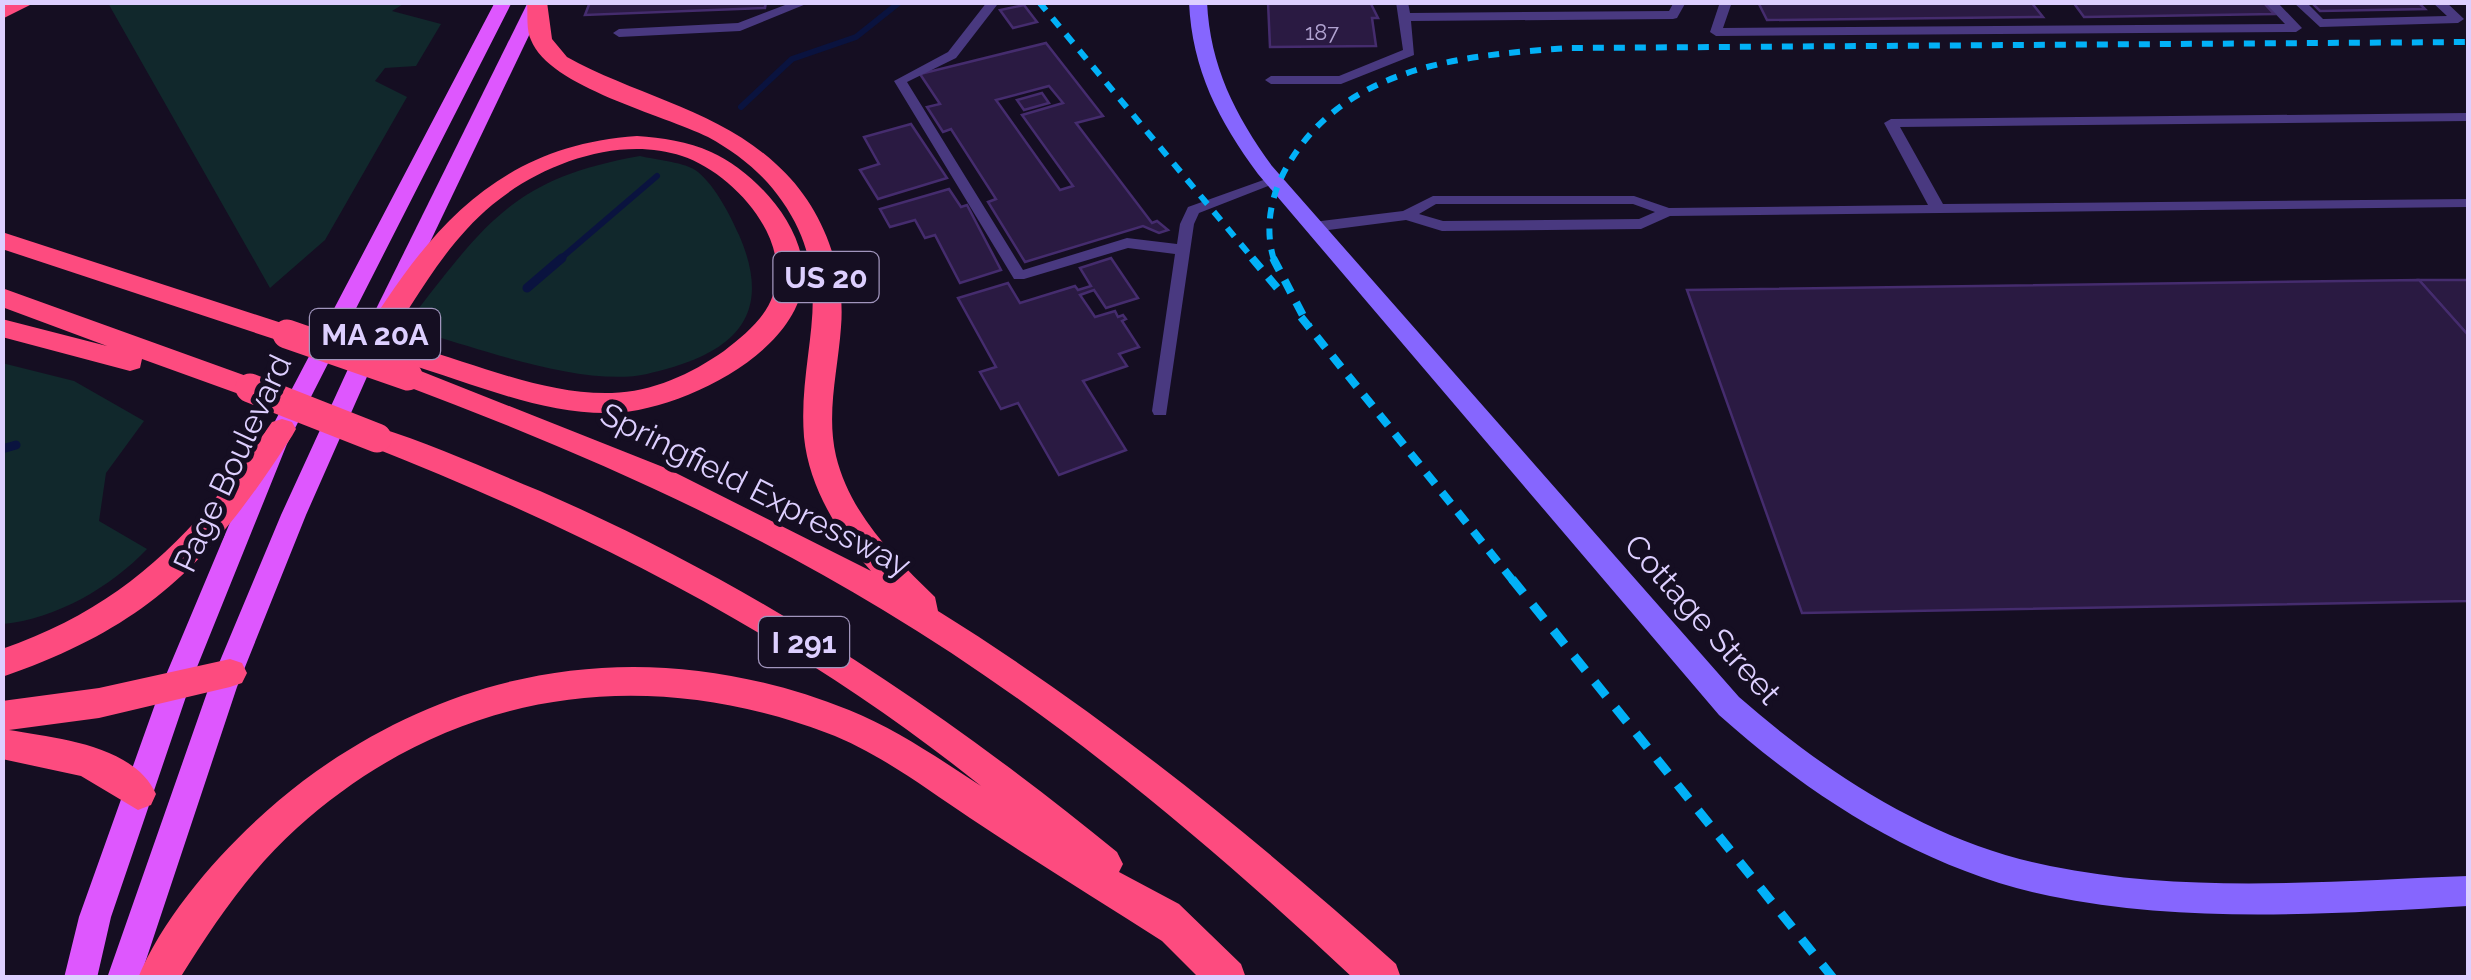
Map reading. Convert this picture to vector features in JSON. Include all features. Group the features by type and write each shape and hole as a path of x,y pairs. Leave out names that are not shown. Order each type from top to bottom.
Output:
{"highway":[{"path":"2,13 26,2"},
{"name":"US 20","path":"537,2 541,40 559,62 721,134 768,169 795,200 820,253 828,292 819,432 822,456 838,500 897,580 970,650"},
{"path":"368,349 445,238 472,208 526,170 592,149 664,145 716,162 764,208 790,267 790,283 779,311 745,349 696,380 638,400 575,400 411,366"},
{"name":"Springfield Expressway","path":"2,238 411,366 758,529 894,601 970,650 1182,802 1382,978"},
{"name":"I 291","path":"2,298 378,438 611,538 834,660 954,744 1178,929 1228,978"},
{"path":"2,328 250,388"},
{"path":"2,664 68,637 167,576 226,514 282,429"},
{"path":"2,716 100,703 230,672"},
{"path":"157,978 212,892 282,820 332,776 390,740 462,706 564,682 651,681 725,687 836,720 958,791 1178,929"},
{"path":"2,744 84,758 122,778 138,794"}],"main road":[{"name":"Page Boulevard","path":"80,978 94,918 177,682 282,429 504,2"},
{"name":"MA 20A","path":"123,978 180,804 301,490 537,2"},
{"name":"Cottage Street","path":"1198,2 1198,34 1219,102 1274,180 1728,706 1756,732 1851,799 1953,850 2022,873 2095,889 2252,894 2468,891"}],"lane":[{"path":"619,33 740,26 805,2"},
{"path":"1271,80 1341,80 1410,52 1403,10 1673,15 1680,2"},
{"path":"1726,2 1716,32 2296,28 2270,2"},
{"path":"2299,2 2320,23 2458,19 2438,2"},
{"path":"991,5 952,55 900,81 1019,276 1127,243 1183,250"},
{"path":"1938,209 1891,123 2468,117"},
{"path":"1160,410 1183,250 1194,210 1274,180"},
{"path":"1314,227 1408,215 1432,200 1634,200 1668,212 2468,203"},
{"path":"1408,215 1442,226 1641,224 1668,212"}],"green space":[{"path":"108,3 405,3 392,11 441,24 416,66 385,68 375,81 407,97 325,240 270,288"},
{"path":"640,156 698,172 717,193 739,235 752,291 748,312 721,345 675,366 623,377 539,366 431,335 419,308 467,248 512,205 565,176"},
{"path":"2,363 74,381 144,421 106,473 99,521 147,549 117,576 81,599 43,616 3,624"}],"building":[{"path":"590,2 766,2 765,8 585,15"},
{"path":"1268,2 1370,2 1378,18 1372,18 1376,46 1270,47"},
{"path":"1758,2 2031,2 2043,17 1767,20"},
{"path":"2073,2 2263,2 2274,14 2084,17"},
{"path":"2311,2 2418,2 2425,9 2320,11"},
{"path":"1024,5 1037,22 1013,28 1000,10"},
{"path":"1046,43 1103,116 1076,123 1152,223 1157,221 1168,230 1159,233 1143,226 1025,262 988,202 996,199 951,129 943,132 927,107 940,104 920,74","holes":["1049,86 1063,103 1022,115 1073,186 1060,190 996,100"]},
{"path":"1042,93 1049,103 1024,110 1017,100"},
{"path":"911,124 947,178 878,199 860,170 879,164 864,137"},
{"path":"949,189 961,207 967,205 1001,270 960,283 935,235 925,238 915,220 890,227 880,209"},
{"path":"1111,258 1138,298 1106,308 1094,290 1080,295 1095,317 1115,311 1118,317 1123,315 1126,319 1122,321 1139,347 1119,354 1127,366 1083,381 1126,450 1059,475 1018,403 1001,409 980,372 996,367 958,298 1008,283 1020,303 1075,286 1078,290 1091,286 1080,268"},
{"path":"2419,280 2468,280 2468,335"},
{"path":"2419,280 2468,335 2468,601 1802,613 1687,290"}],"waterway":[{"path":"741,107 792,59 856,37 900,2"},
{"path":"559,260 657,176"},
{"path":"527,288 562,258"},
{"path":"2,449 16,445"}],"railway":[{"path":"1039,2 1254,260"},
{"path":"1274,260 1270,236 1273,199 1288,165 1312,132 1342,106 1375,86 1450,62 1570,48 2468,42"},
{"path":"1252,258 1279,290"},
{"path":"1274,260 1309,327"},
{"path":"1301,317 1309,327"},
{"path":"1309,327 1514,582"},
{"path":"1512,579 1833,978"}]}
